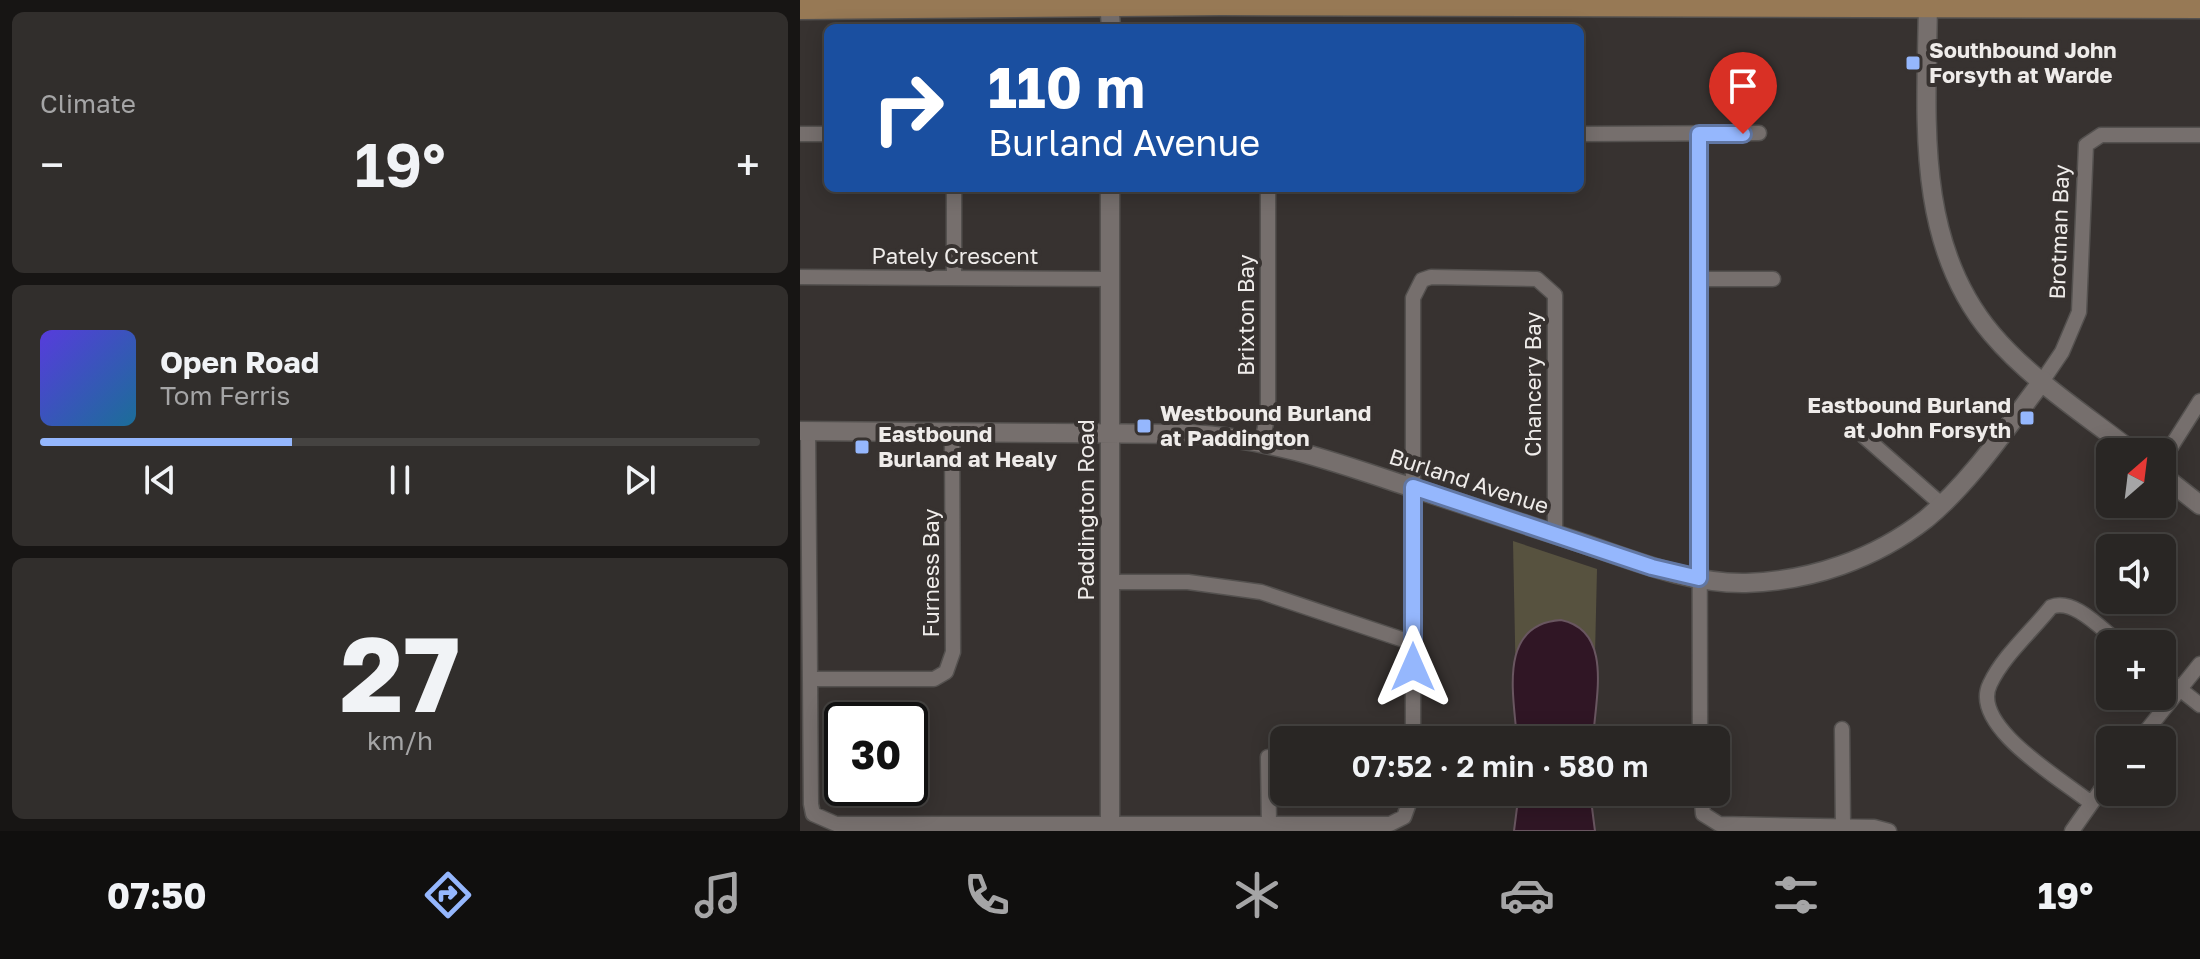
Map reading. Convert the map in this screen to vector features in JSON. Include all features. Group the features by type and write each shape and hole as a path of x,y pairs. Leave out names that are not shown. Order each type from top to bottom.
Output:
{"main road":[{"path":"800,9 1110,3 1928,4 2200,8"}],"street":[{"path":"1110,3 1111,24"},
{"path":"1928,4 1930,182 1940,236 1971,304 1991,333 2043,380 2116,438"},
{"path":"1584,134 1759,133"},
{"path":"800,134 824,134"},
{"path":"1699,134 1700,726"},
{"name":"Brotman Bay","path":"2043,380 2062,352 2079,312 2086,145 2101,135 2200,135"},
{"path":"954,192 954,278"},
{"name":"Paddington Road","path":"1110,192 1110,827"},
{"name":"Brixton Bay","path":"1262,442 1268,413 1268,192"},
{"name":"Pately Crescent","path":"800,277 1110,279"},
{"name":"Chancery Bay","path":"1413,487 1413,291 1422,280 1431,277 1537,279 1550,288 1556,303 1555,535"},
{"path":"1699,279 1773,279"},
{"name":"Burland Avenue","path":"804,431 1217,435 1262,442 1699,578 1744,583 1825,571 1876,551 1927,518 1977,465 2043,380"},
{"path":"2176,439 2200,401"},
{"path":"804,431 811,804 813,814 827,823 1110,827 1390,824 1404,817 1408,806"},
{"path":"1858,431 1941,504"},
{"name":"Furness Bay","path":"810,679 934,679 946,672 953,652 952,432"},
{"path":"2176,486 2200,505"},
{"path":"1413,487 1413,726"},
{"path":"1110,582 1188,582 1261,592 1413,643"},
{"path":"2091,803 2006,736 1990,717 1986,695 1996,674 2051,607 2058,604 2073,608 2102,630"},
{"path":"2150,726 2200,664"},
{"path":"2176,686 2200,705"},
{"path":"1842,729 1843,826"},
{"path":"1268,757 1269,824"},
{"path":"2072,831 2096,796"},
{"path":"1702,806 1703,814 1719,824 1843,826 1889,831"}],"shaded area":[{"path":"1513,541 1597,569 1593,726 1517,726"},
{"path":"1561,620 1578,627 1589,638 1598,669 1594,726 1516,726 1513,684 1518,648 1527,634 1541,624"},
{"path":"1517,806 1592,806 1595,831 1514,831"}],"place":[{"name":"Southbound John Forsyth at Warde","path":"1913,63"},
{"name":"Eastbound Burland at John Forsyth","path":"2027,418"},
{"name":"Westbound Burland at Paddington","path":"1144,426"},
{"name":"Eastbound Burland at Healy","path":"862,447"}],"route":[{"path":"1413,667 1413,487 1652,567 1699,578 1699,134 1743,134"}]}
